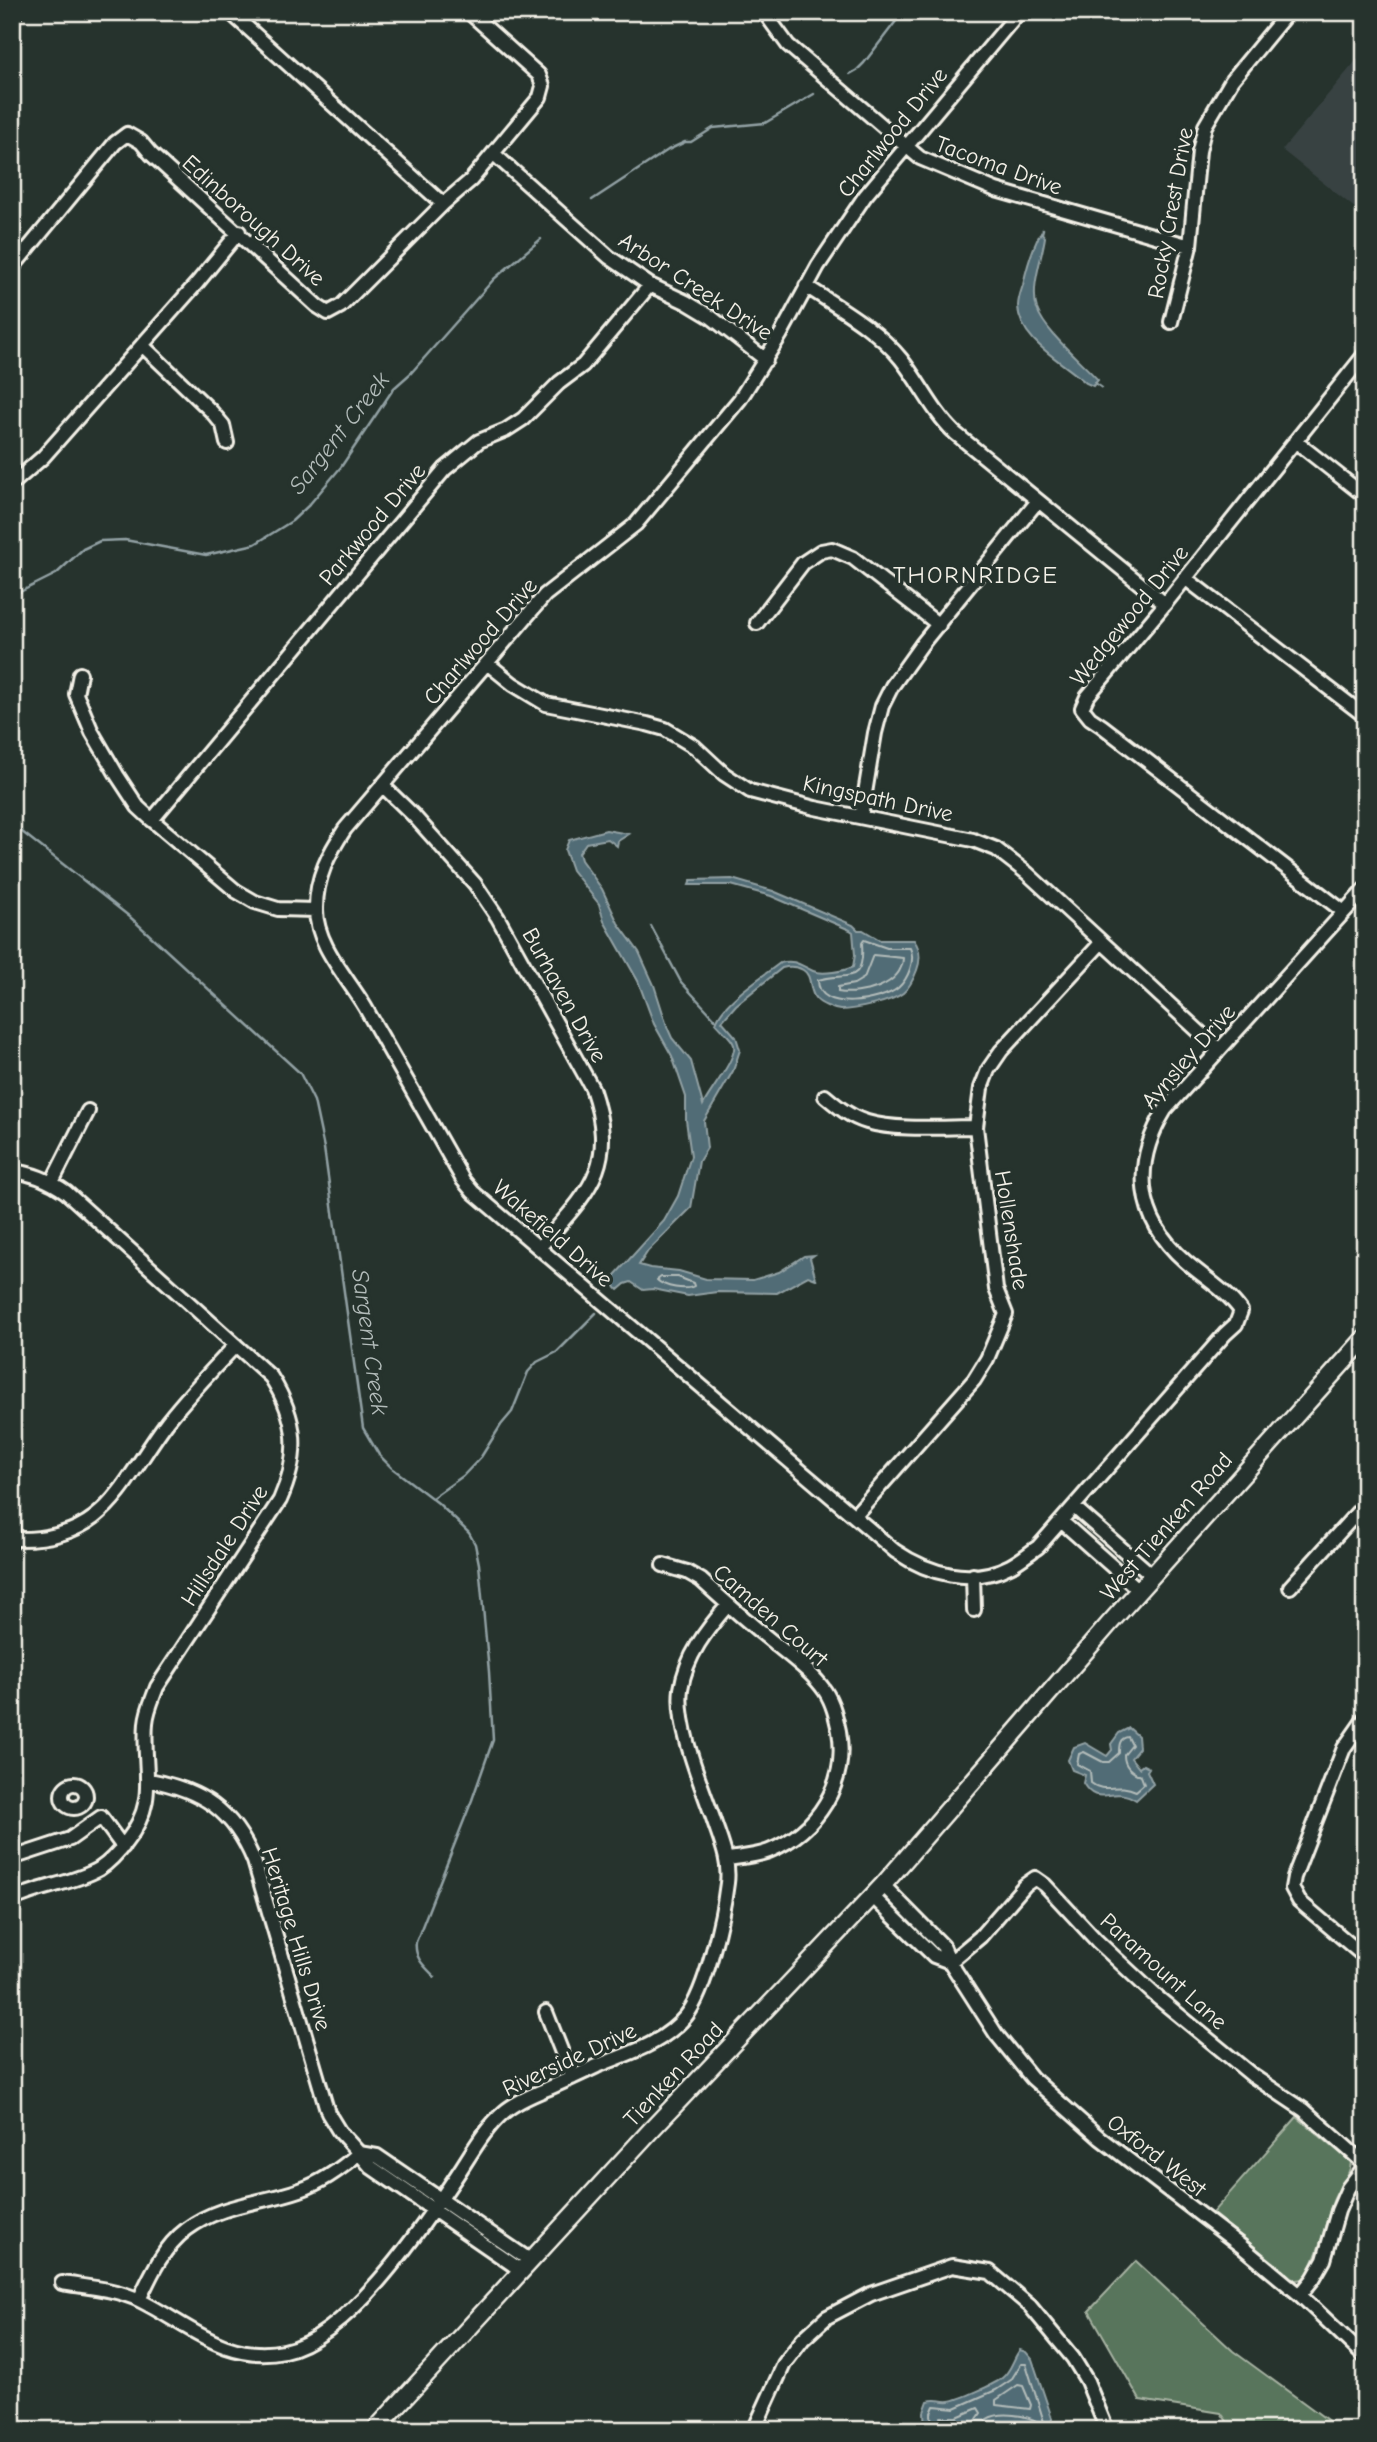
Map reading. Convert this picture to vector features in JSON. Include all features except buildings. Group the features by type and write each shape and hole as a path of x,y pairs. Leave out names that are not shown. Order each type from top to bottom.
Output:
{"street":[{"path":"12,18 16,12"},
{"path":"230,12 443,204"},
{"name":"Edinborough Drive","path":"12,268 115,143 127,134 141,142 317,306 328,313 341,306 443,204 471,180 533,107 543,86 539,75 469,12"},
{"name":"Tacoma Drive","path":"764,12 788,45 920,158 996,190 1190,246"},
{"name":"Charlwood Drive","path":"806,286 845,224 1019,12"},
{"name":"Rocky Crest Drive","path":"1171,322 1190,246 1199,151 1205,126 1233,80 1288,12"},
{"name":"Arbor Creek Drive","path":"494,154 608,257 650,285 695,307 766,360 806,286"},
{"path":"12,484 43,457 239,232"},
{"name":"Parkwood Drive","path":"152,820 446,469 464,451 523,419 559,383 583,365 650,285"},
{"path":"806,286 883,339 920,384 942,421 986,461 1165,604"},
{"path":"142,345 211,411 223,425 228,443"},
{"name":"Wedgewood Drive","path":"1344,912 1090,718 1083,708 1087,696 1165,604 1365,354"},
{"name":"Charlwood Drive","path":"315,910 319,878 330,852 345,829 545,595 636,524 740,399 766,360"},
{"path":"1295,441 1365,496"},
{"path":"861,817 882,706 899,675 1037,502"},
{"path":"757,623 803,563 821,551 832,549 853,558 939,625"},
{"path":"1185,578 1365,716"},
{"name":"Kingspath Drive","path":"488,663 513,684 546,704 647,723 665,729 695,747 724,774 750,791 973,840 996,849 1027,873 1219,1050"},
{"path":"80,674 76,694 89,724 138,807 236,891 255,902 278,909 315,910"},
{"name":"Burhaven Drive","path":"382,785 413,814 475,884 498,918 592,1088 601,1115 603,1137 599,1161 591,1184 539,1248"},
{"name":"Aynsley Drive","path":"973,1576 1009,1566 1038,1547 1236,1324 1241,1311 1233,1300 1182,1259 1164,1239 1153,1221 1142,1183 1144,1158 1152,1131 1165,1110 1365,889"},
{"name":"Wakefield Drive","path":"315,910 323,938 336,967 360,998 463,1180 473,1192 895,1551 934,1572 973,1576"},
{"name":"Hollenshade","path":"854,1516 974,1380 987,1359 1006,1314 996,1289 976,1127 981,1088 988,1070 1001,1051 1101,943"},
{"path":"825,1096 845,1112 867,1122 896,1126 976,1127"},
{"path":"52,1182 88,1111"},
{"name":"Hillsdale Drive","path":"12,1171 29,1173 52,1182 78,1202 236,1345 271,1377 282,1393 294,1427 292,1465 280,1500 157,1687 146,1721 149,1780 143,1814 137,1828 119,1853 98,1869 79,1878 28,1892 12,1900"},
{"path":"12,1522 13,1541 55,1537 74,1531 91,1521 112,1502 168,1421 236,1345"},
{"name":"West Tienken Road","path":"1003,1746 1139,1590 1362,1347"},
{"path":"1290,1587 1365,1504"},
{"path":"1074,1507 1153,1576"},
{"path":"1061,1521 1139,1590"},
{"name":"Camden Court","path":"663,1565 687,1572 701,1580 814,1677 832,1705 841,1745 835,1786 824,1809 816,1818 787,1842 768,1851 727,1859"},
{"path":"973,1576 974,1610"},
{"name":"Riverside Drive","path":"62,2283 99,2289 139,2300 205,2339 241,2353 262,2354 295,2348 317,2337 342,2318 384,2273 437,2205 485,2133 505,2111 672,2032 687,2015 702,1987 727,1880 727,1859 690,1748 681,1705 686,1670 695,1649 710,1625 728,1605"},
{"path":"1365,1718 1344,1748 1292,1888 1299,1901 1365,1957"},
{"name":"Tienken Road","path":"375,2430 651,2130 877,1890 1003,1746"},
{"name":"Heritage Hills Drive","path":"149,1780 200,1795 225,1814 246,1842 254,1861 328,2113 339,2131 359,2153 377,2156 437,2205 527,2266"},
{"path":"86,1799 123,1847"},
{"path":"12,1858 70,1839 101,1817"},
{"name":"Paramount Lane","path":"950,1962 980,1937 1025,1885 1035,1878 1157,1997 1253,2076 1304,2110 1365,2165"},
{"name":"Oxford West","path":"877,1890 934,1956 950,1962 1009,2053 1032,2078 1100,2137 1300,2295 1365,2357"},
{"path":"546,2012 572,2078"},
{"path":"139,2300 167,2249 186,2229 225,2210 298,2191 318,2183 359,2153"},
{"path":"1300,2295 1313,2280 1324,2260 1338,2211 1349,2188 1365,2165"},
{"path":"754,2430 784,2364 803,2339 827,2317 871,2294 952,2266 990,2272 1030,2306 1073,2358 1087,2381 1107,2430"}],"shaded area":[{"path":"1365,50 1365,216 1282,150"}],"green space":[{"path":"1297,2117 1351,2162 1333,2201 1310,2270 1305,2279 1296,2280 1212,2213"},
{"path":"1136,2261 1233,2351 1341,2430 1233,2430 1221,2413 1140,2400 1089,2311"}],"water":[{"path":"1041,232 1045,237 1036,282 1037,309 1056,337 1098,380 1093,386 1044,350 1026,330 1020,318 1019,298 1030,258"},
{"path":"606,830 629,834 618,841 617,846 608,839 586,843 579,853 581,860 602,889 618,923 639,952 654,985 672,1038 691,1061 703,1105 734,1051 731,1039 716,1023 719,1015 734,999 780,963 794,962 817,972 833,972 853,967 855,955 853,932 850,930 771,896 731,885 689,885 691,880 732,879 773,891 853,925 880,940 914,940 916,944 920,958 918,966 909,986 898,996 854,1009 834,1009 816,999 803,970 788,967 782,968 736,1005 722,1021 736,1037 740,1050 733,1071 704,1121 707,1148 699,1161 691,1208 648,1251 639,1265 679,1271 706,1279 753,1280 779,1272 804,1256 814,1255 810,1258 816,1279 808,1276 777,1293 717,1292 688,1296 653,1289 643,1290 631,1282 618,1290 616,1287 615,1275 664,1221 678,1196 691,1156 686,1097 672,1056 654,1024 638,981 604,921 599,904 572,870 565,850 569,840"},
{"path":"1129,1728 1138,1736 1139,1748 1131,1758 1139,1768 1143,1765 1149,1768 1147,1771 1153,1784 1136,1800 1120,1794 1094,1794 1083,1783 1085,1775 1072,1770 1068,1760 1074,1747 1085,1743 1107,1756 1119,1733"},
{"path":"1020,2350 1032,2359 1052,2418 1051,2426 1046,2429 998,2421 992,2424 990,2430 925,2430 924,2412 928,2401 954,2400 998,2381 1010,2368"}],"waterway":[{"name":"Sargent Creek","path":"850,74 864,63 903,12"},
{"name":"Sargent Creek","path":"592,200 668,150 691,142 713,128 765,123 814,94"},
{"path":"1042,233 1043,229"},
{"name":"Sargent Creek","path":"12,596 56,574 83,549 100,541 125,540 206,555 255,544 292,521 341,467 394,388 411,373 494,279 541,239"},
{"path":"1095,383 1102,388"},
{"name":"Sargent Creek","path":"12,824 130,917 300,1073 314,1101 324,1148 363,1428 379,1455 392,1468 438,1503 469,1533 475,1544 479,1564 493,1740 416,1942 418,1957 435,1977"},
{"path":"651,926 681,982 716,1020"},
{"path":"432,1498 463,1476 481,1457 512,1412 528,1372 537,1362 557,1352 596,1313"}],"district":[{"name":"THORNRIDGE","path":"976,575"}]}
